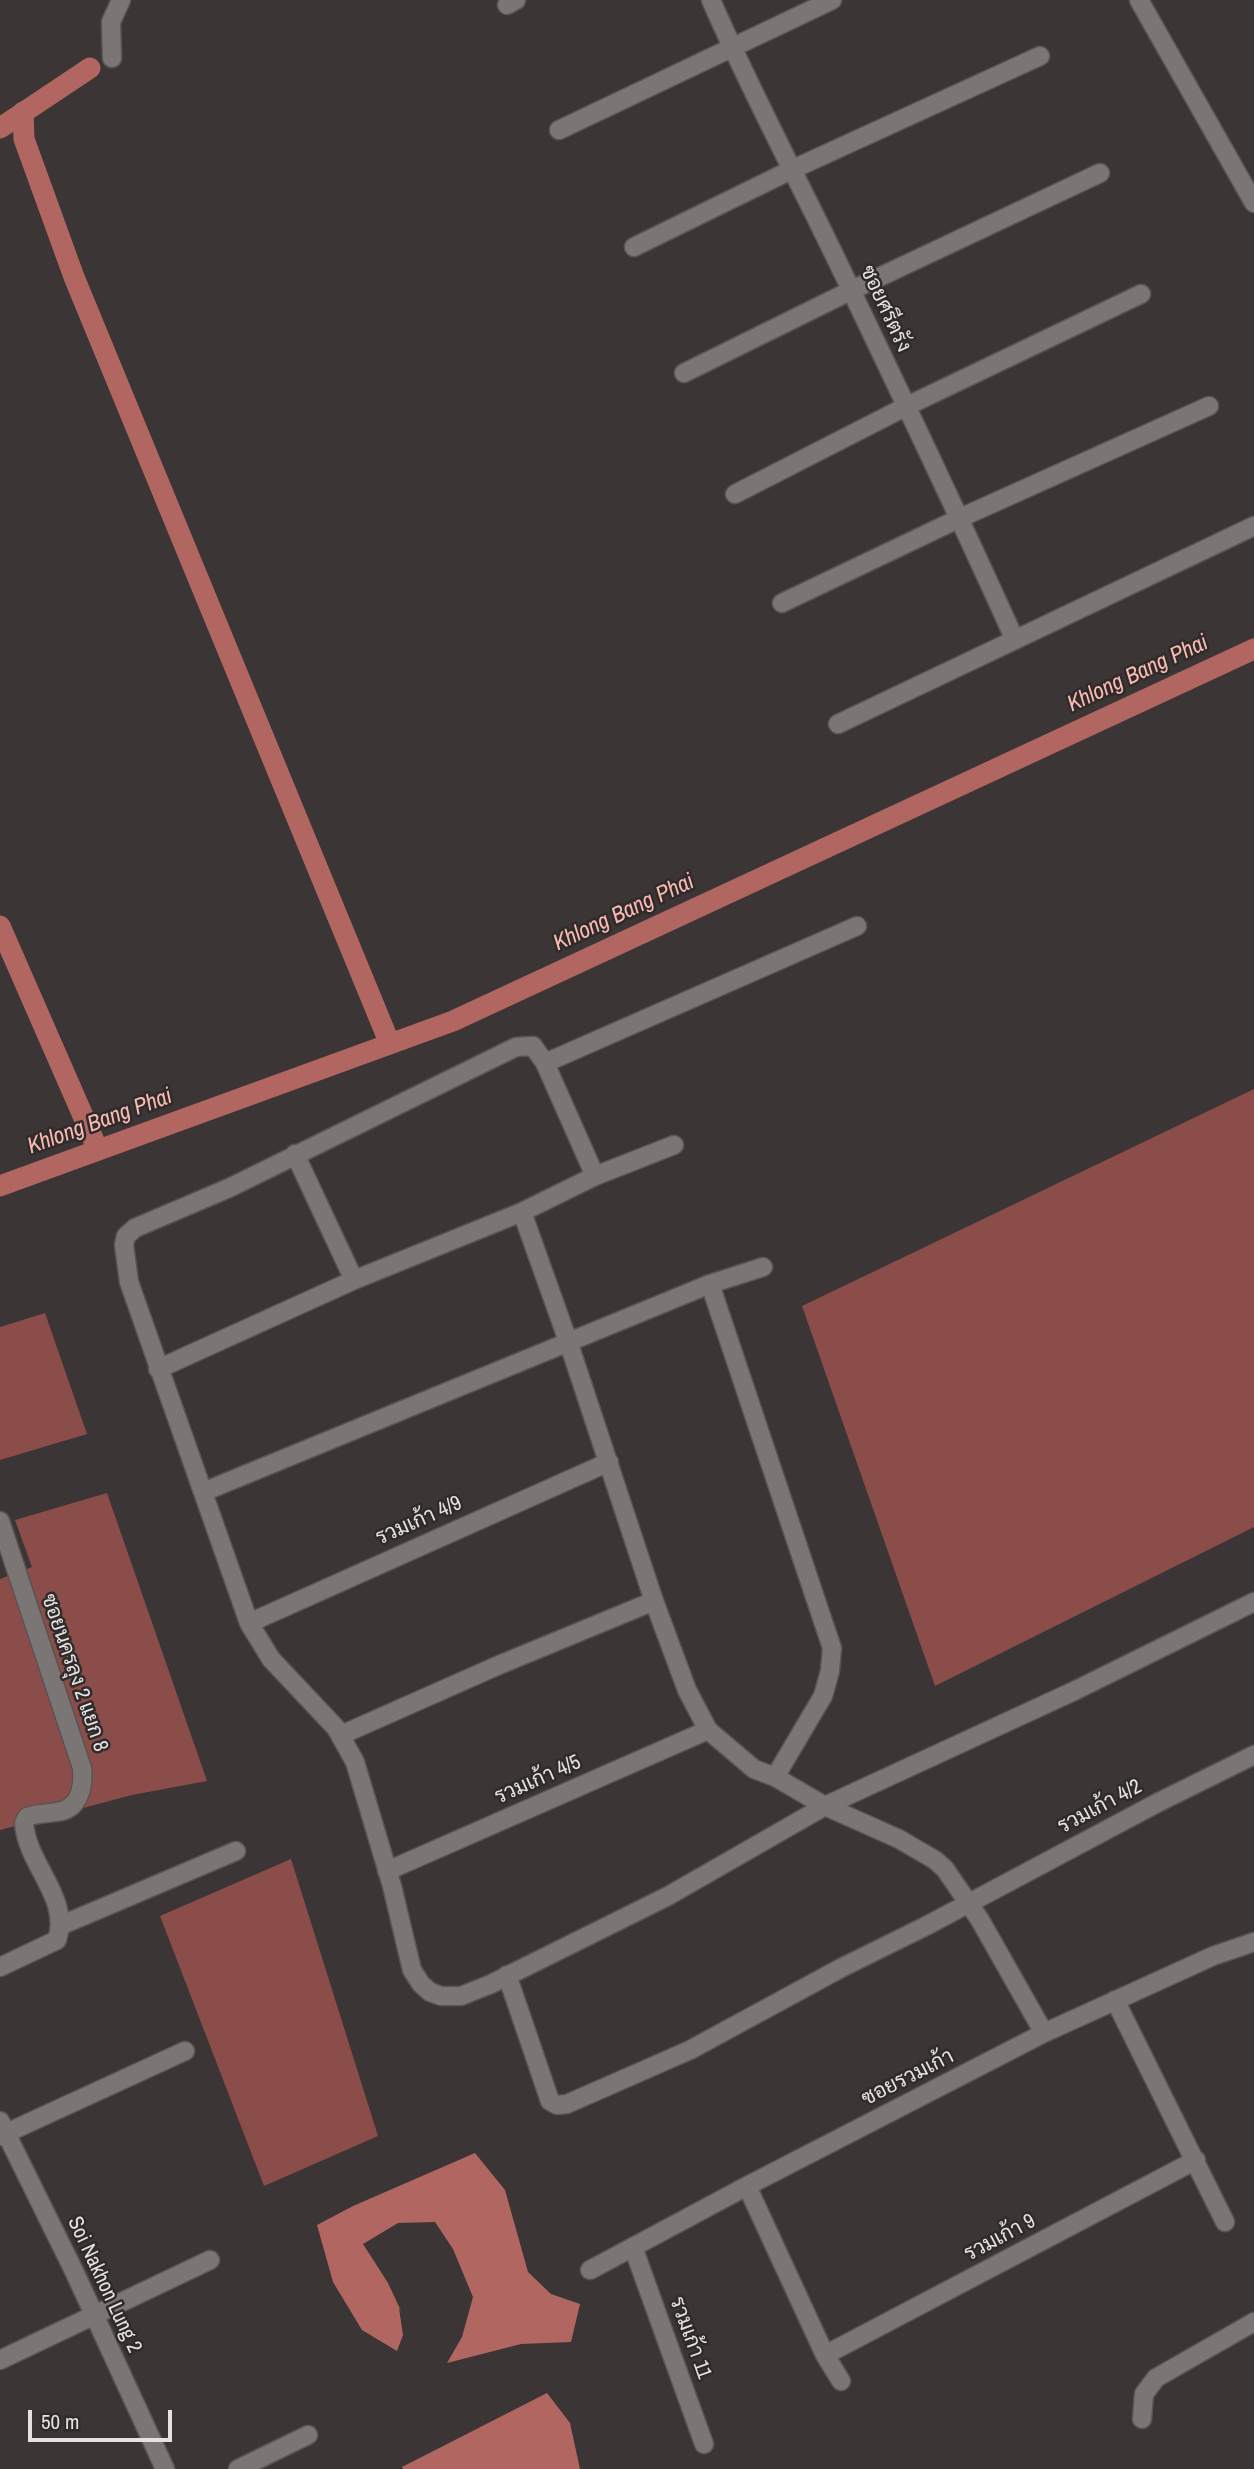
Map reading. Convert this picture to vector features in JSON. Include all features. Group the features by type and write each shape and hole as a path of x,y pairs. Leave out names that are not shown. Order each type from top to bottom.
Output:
{"street":[{"path":"112,58 111,22 121,0"},
{"name":"ซอยศรีตรัง","path":"711,0 731,47 852,290 1014,638"},
{"path":"559,130 832,0"},
{"path":"1139,0 1254,203"},
{"path":"634,247 791,170 1040,56"},
{"path":"684,373 1100,173"},
{"path":"735,494 907,406 1141,294"},
{"path":"782,603 960,518 1209,406"},
{"path":"838,724 1254,526"},
{"path":"545,1063 857,926"},
{"path":"595,1176 545,1063 533,1046 516,1047 229,1188 135,1228 126,1236 124,1245 129,1282 248,1623 271,1659 341,1735 355,1762 412,1970 430,1992 441,1996 461,1996 508,1975 668,1896 825,1806 1074,1691 1254,1602"},
{"path":"158,1369 354,1280 522,1212 595,1176 674,1145"},
{"path":"295,1154 354,1280"},
{"path":"522,1212 568,1341 654,1601 687,1690 708,1730 754,1769 775,1777 825,1806 899,1839 945,1869 969,1902 1044,2034"},
{"path":"203,1492 568,1341 710,1284 763,1267"},
{"path":"710,1284 832,1648 830,1671 823,1696 775,1777"},
{"name":"รวมเก้า 4/9","path":"248,1623 609,1462"},
{"name":"ซอยนครลุง 2 แยก 8","path":"0,1521 82,1768 84,1783 74,1805 59,1812 38,1813 27,1817 23,1824 28,1848 57,1902 62,1925"},
{"path":"341,1735 499,1665 654,1601"},
{"name":"รวมเก้า 4/5","path":"387,1871 708,1730"},
{"name":"รวมเก้า 4/2","path":"508,1975 550,2101 557,2105 567,2104 690,2050 841,1968 1254,1755"},
{"path":"0,1967 57,1940 62,1925 236,1851"},
{"name":"ซอยรวมเก้า","path":"590,2270 747,2186 1044,2034 1213,1956 1254,1943"},
{"path":"1115,2000 1225,2222"},
{"path":"2,2130 185,2052"},
{"name":"Soi Nakhon Lung 2","path":"2,2130 94,2315 165,2469"},
{"name":"รวมเก้า 9","path":"825,2355 1196,2160"},
{"path":"747,2186 825,2355 841,2381"},
{"name":"รวมเก้า 11","path":"634,2247 704,2444"},
{"path":"0,2360 210,2260"},
{"path":"1142,2419 1144,2394 1156,2378 1254,2322"},
{"path":"239,2469 308,2435"}],"shaded area":[{"path":"1254,1089 1254,1527 935,1686 802,1306"},
{"path":"45,1313 87,1434 0,1460 0,1327"},
{"path":"107,1493 207,1781 132,1795 0,1830 0,1579 32,1567 15,1520"},
{"path":"291,1859 378,2136 264,2186 160,1916"},
{"path":"475,2153 505,2190 528,2272 551,2294 580,2304 571,2342 521,2344 447,2363 462,2337 473,2297 453,2249 435,2222 398,2223 363,2244 388,2283 402,2313 399,2308 403,2335 397,2351 362,2330 333,2282 317,2225 353,2206"},
{"path":"547,2393 570,2423 580,2469 403,2469 402,2467"}],"waterway":[{"path":"0,128 90,68"},
{"path":"23,112 24,139 74,277 390,1044"},
{"name":"Khlong Bang Phai","path":"0,1186 453,1021 1254,649"},
{"path":"0,926 98,1150"}]}
